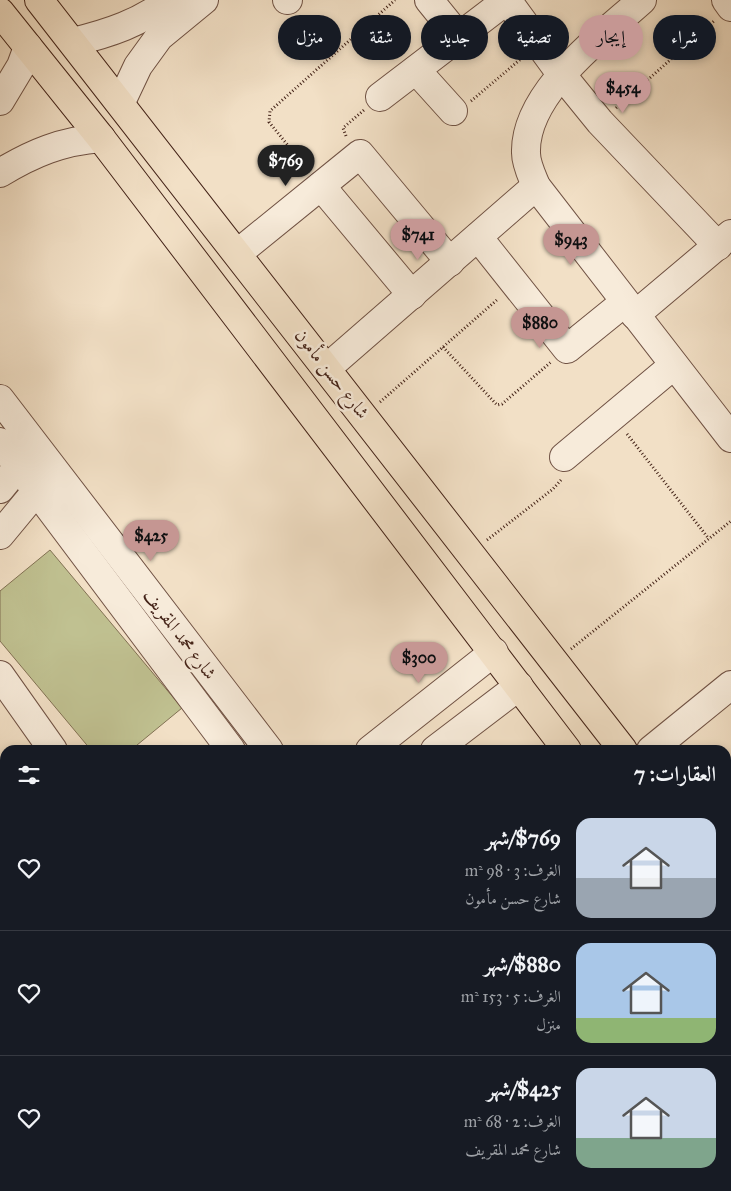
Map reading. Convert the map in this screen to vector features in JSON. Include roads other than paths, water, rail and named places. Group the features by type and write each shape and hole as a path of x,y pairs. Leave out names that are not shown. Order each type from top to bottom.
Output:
{"main road":[{"name":"شارع حسن مأمون","path":"39,0 121,102 619,745"},
{"path":"0,12 101,138 563,745"}],"street":[{"path":"121,102 138,66 149,29 170,0"},
{"path":"73,42 110,33 149,29 204,0"},
{"path":"429,0 441,15"},
{"path":"478,237 567,349 630,308 724,240 600,122 538,44 507,0 488,15"},
{"path":"642,0 561,74 535,114 528,136 526,154 536,186 731,438"},
{"path":"726,0 731,6"},
{"path":"0,101 21,66 28,47"},
{"path":"380,97 429,60"},
{"path":"416,70 453,111"},
{"path":"0,173 44,149 63,143 101,138"},
{"path":"238,253 360,154 450,262"},
{"path":"321,186 412,295"},
{"path":"327,368 536,186"},
{"path":"564,457 674,365"},
{"name":"شارع محمد المقريف","path":"0,399 27,456 37,491 227,745"},
{"name":"شارع محمد المقريف","path":"0,442 54,470 265,745"},
{"path":"0,489 27,456"},
{"path":"0,535 54,470"},
{"path":"376,745 494,652"},
{"path":"0,675 49,745"},
{"path":"657,745 731,685"},
{"path":"442,745 519,686"}]}
